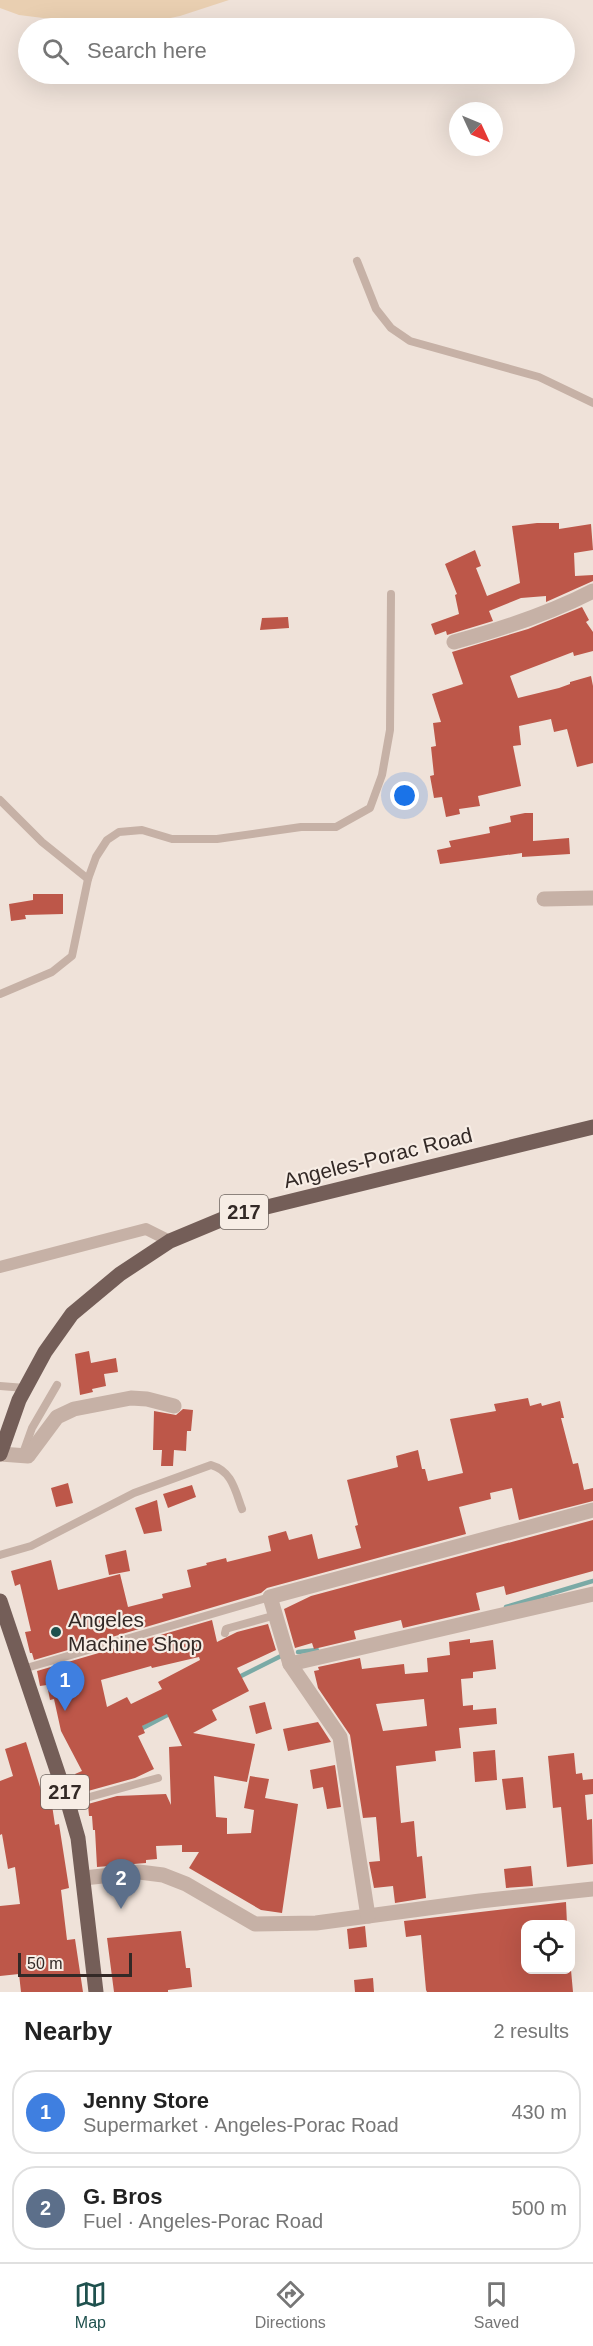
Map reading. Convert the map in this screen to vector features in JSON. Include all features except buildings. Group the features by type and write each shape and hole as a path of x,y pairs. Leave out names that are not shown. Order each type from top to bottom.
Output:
{"main road":[{"name":"Angeles-Porac Road","path":"0,1454 25,1388 45,1352 72,1314 120,1274 170,1241 230,1216 593,1127"},
{"name":"217","path":"0,1600 78,1838 96,1992"}],"street":[{"path":"454,642 528,620 593,591"},
{"path":"544,899 593,898"},
{"path":"0,1267 146,1229 170,1241"},
{"path":"0,1454 28,1456 32,1454 57,1417 74,1409 131,1398 147,1399 174,1406"},
{"path":"368,1916 340,1737 290,1664 270,1597 593,1510"},
{"path":"290,1664 593,1593"},
{"path":"84,1878 139,1872 164,1875 186,1884 255,1924 316,1923 593,1889"}],"lane":[{"path":"357,261 376,309 391,328 410,341 539,377 593,404"},
{"path":"0,994 52,972 72,956 88,879 96,857 107,840 119,832 142,830 172,839 217,839 300,827 336,827 370,808 382,775 390,730 391,594"},
{"path":"0,800 42,842 88,879"},
{"path":"22,1456 32,1428 57,1384"},
{"path":"0,1386 25,1388"},
{"path":"0,1555 32,1545 134,1493 211,1465 222,1468 230,1477 242,1509"},
{"path":"22,1669 270,1597"},
{"path":"225,1633 226,1629 234,1626 276,1615"},
{"path":"68,1803 158,1778"}],"sand":[{"path":"0,0 229,0 170,18 43,18 19,15 0,8"}],"waterway":[{"path":"506,1607 593,1581"},
{"path":"298,1652 317,1650"},
{"path":"237,1678 283,1655"},
{"path":"139,1730 171,1713"}],"place":[{"name":"Angeles Machine Shop","path":"56,1632"},
{"name":"Jenny Store","path":"65,1711"},
{"name":"G. Bros","path":"121,1909"}]}
